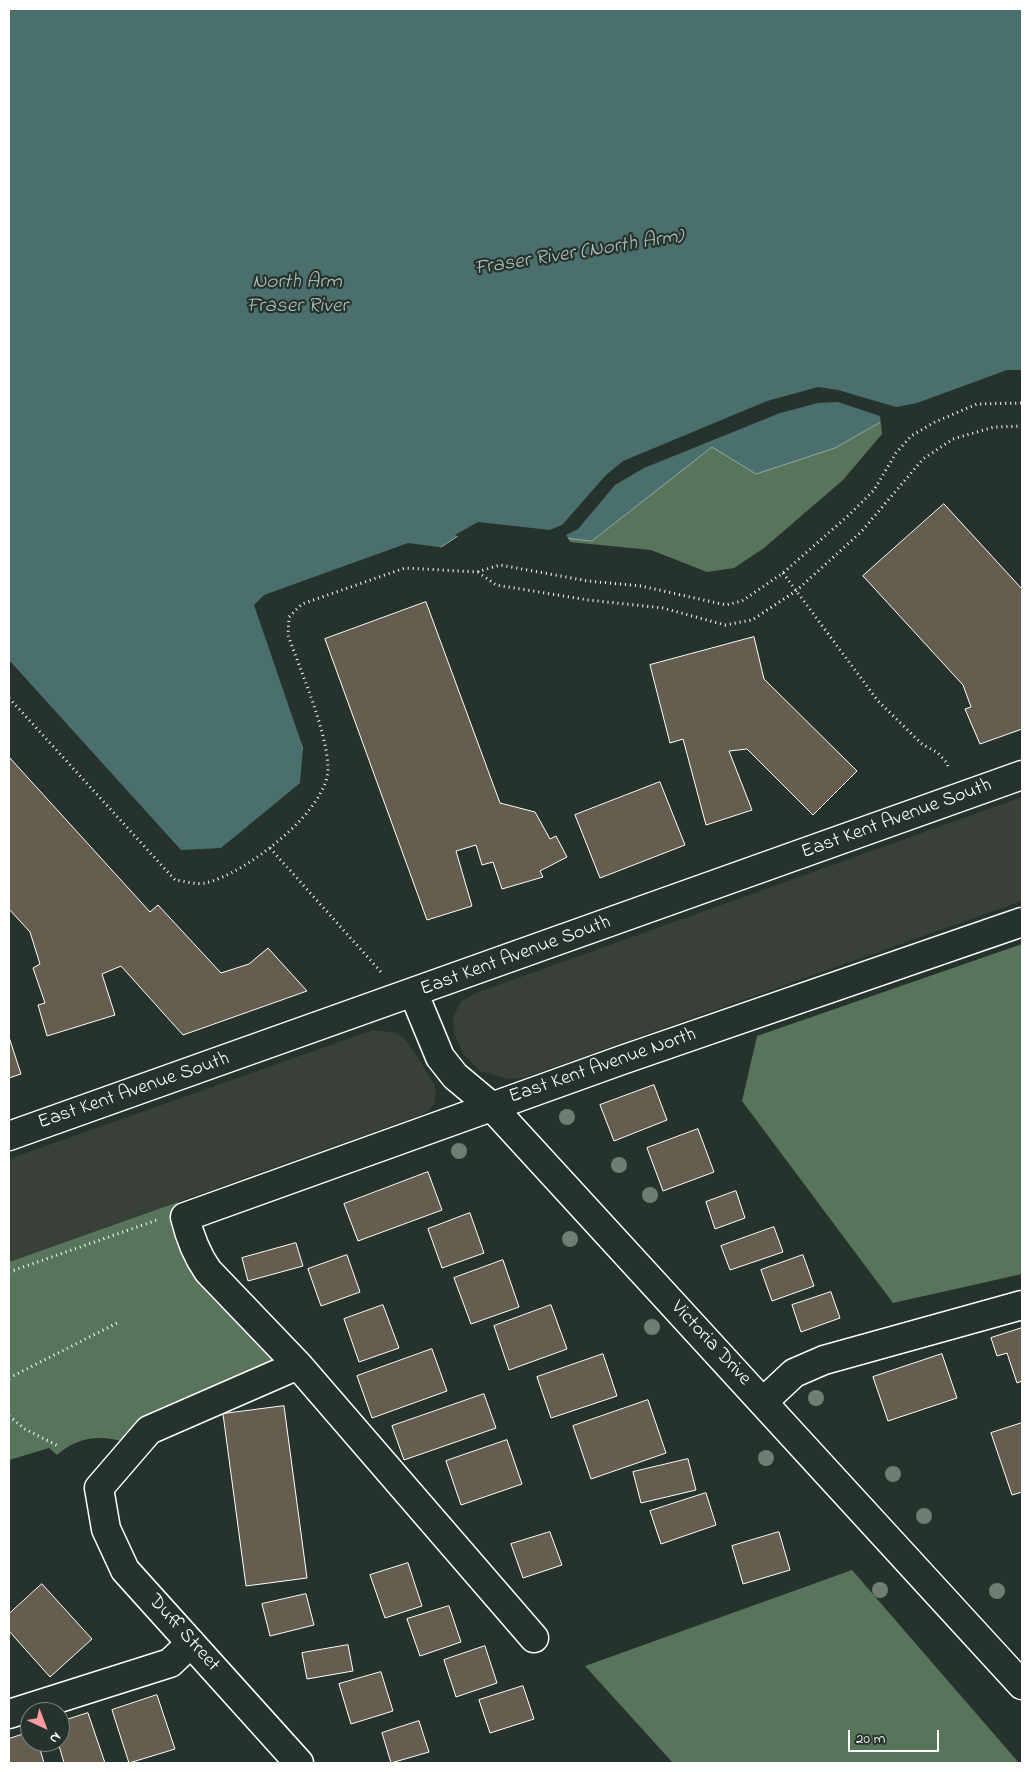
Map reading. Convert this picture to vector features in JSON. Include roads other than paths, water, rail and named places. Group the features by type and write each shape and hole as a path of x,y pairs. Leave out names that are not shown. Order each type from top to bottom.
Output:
{"street":[{"name":"East Kent Avenue South","path":"9,1136 414,994 1022,775"},
{"name":"East Kent Avenue North","path":"298,1365 208,1271 190,1239 185,1217 492,1107 1022,922"},
{"name":"Victoria Drive","path":"414,994 440,1057 455,1076 492,1107 1022,1685"},
{"path":"763,1402 794,1373 824,1360 1022,1306"},
{"path":"298,1365 534,1638"},
{"name":"Duff Street","path":"298,1365 149,1430 98,1488 106,1529 125,1570 299,1763"},
{"path":"9,1714 170,1663 191,1643"}],"water":[{"name":"North Arm Fraser River","path":"9,9 1022,9 1022,373 998,376 898,412 835,448 756,474 712,447 592,541 470,528 423,559 301,596 279,640 313,794 224,870 177,871 9,683"}],"water label":[{"name":"Fraser River (North Arm)","path":"579,254"}]}
